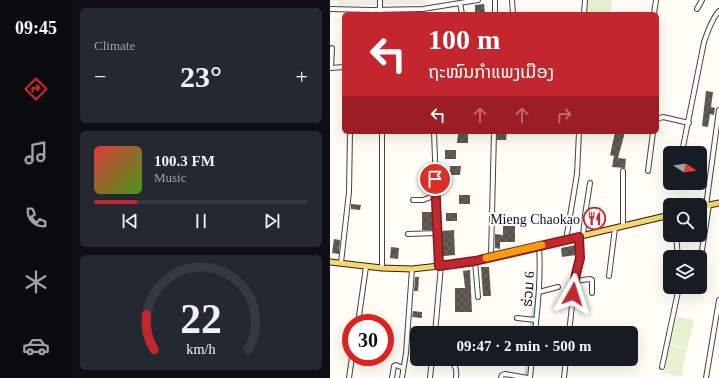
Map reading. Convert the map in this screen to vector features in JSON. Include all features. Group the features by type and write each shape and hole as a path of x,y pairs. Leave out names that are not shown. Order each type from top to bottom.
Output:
{"main road":[{"path":"708,206 719,203"},
{"path":"330,262 382,268 412,269 440,266 475,261 663,217"}],"street":[{"path":"380,0 380,12"},
{"path":"330,9 362,12 397,12 478,0"},
{"path":"496,12 495,1 500,0"},
{"path":"512,0 513,12"},
{"path":"584,12 585,0"},
{"path":"654,12 656,0"},
{"path":"697,9 702,0"},
{"path":"460,3 462,12"},
{"path":"683,146 704,42 715,15 719,11"},
{"path":"332,48 331,68 342,67"},
{"path":"702,250 719,110"},
{"path":"659,118 663,117 689,123"},
{"path":"341,263 349,192 350,134"},
{"path":"382,134 382,268"},
{"path":"434,134 440,266 436,326"},
{"path":"491,257 494,134"},
{"path":"566,240 576,174 579,134"},
{"path":"648,171 653,134"},
{"path":"623,170 623,226"},
{"path":"570,326 576,274 580,258 581,236 590,183"},
{"path":"414,200 423,200 436,195"},
{"path":"609,276 615,228"},
{"path":"408,234 438,233"},
{"name":"ຮ່ວມ 6","path":"536,326 539,292 539,246"},
{"path":"475,261 478,297"},
{"path":"359,314 366,267"},
{"path":"402,378 406,353 412,269"},
{"path":"575,281 592,280 592,293"},
{"path":"539,292 558,287"},
{"path":"662,367 678,294"},
{"path":"706,378 719,300"},
{"path":"517,318 536,320"},
{"path":"349,378 351,366"},
{"path":"392,378 394,366 404,368"},
{"path":"430,378 431,366"},
{"path":"455,366 457,370 456,378"},
{"path":"502,378 502,375 505,374 529,378 531,366"},
{"path":"564,378 565,366"}],"green space":[{"path":"588,0 612,0 611,12 587,12"},
{"path":"677,316 694,320 687,348 670,344"},
{"path":"670,345 687,349 681,377 664,373"}],"shaded area":[{"path":"330,0 431,0 427,1 426,4 338,6 338,2"}],"building":[{"path":"484,4 485,12 475,12 475,5"},
{"path":"706,91 713,92 711,107 715,108 714,115 710,114 708,127 702,126"},
{"path":"458,134 468,134 468,143 457,143"},
{"path":"497,134 507,134 506,140 497,140"},
{"path":"615,134 624,134 618,158 626,159 625,168 612,167 614,156 610,155"},
{"path":"445,150 456,150 456,159 445,159"},
{"path":"450,166 461,166 460,175 450,175"},
{"path":"459,195 470,195 470,204 459,204"},
{"path":"351,204 361,205 360,210 351,209"},
{"path":"422,212 433,212 433,230 422,230"},
{"path":"446,213 457,213 457,221 446,221"},
{"path":"503,226 515,226 515,242 500,242 500,249 495,248 495,234 503,235"},
{"path":"454,230 455,255 443,256 441,231"},
{"path":"334,239 340,240 339,254 332,253"},
{"path":"576,245 576,255 562,257 561,248"},
{"path":"391,247 399,248 398,259 390,258"},
{"path":"481,267 489,267 491,296 483,296"},
{"path":"470,270 472,312 455,312 455,288 465,288 463,271"},
{"path":"415,277 419,277 418,291 414,291"},
{"path":"413,311 422,312 422,318 412,317"}],"waterway":[{"path":"533,316 535,300"},
{"path":"526,376 527,366"}],"slow traffic":[{"path":"486,258 542,245"}],"place":[{"name":"Mieng Chaokao","path":"595,219"}],"route":[{"path":"435,179 439,266 475,261 579,237 581,255 575,278 573,294"}]}
